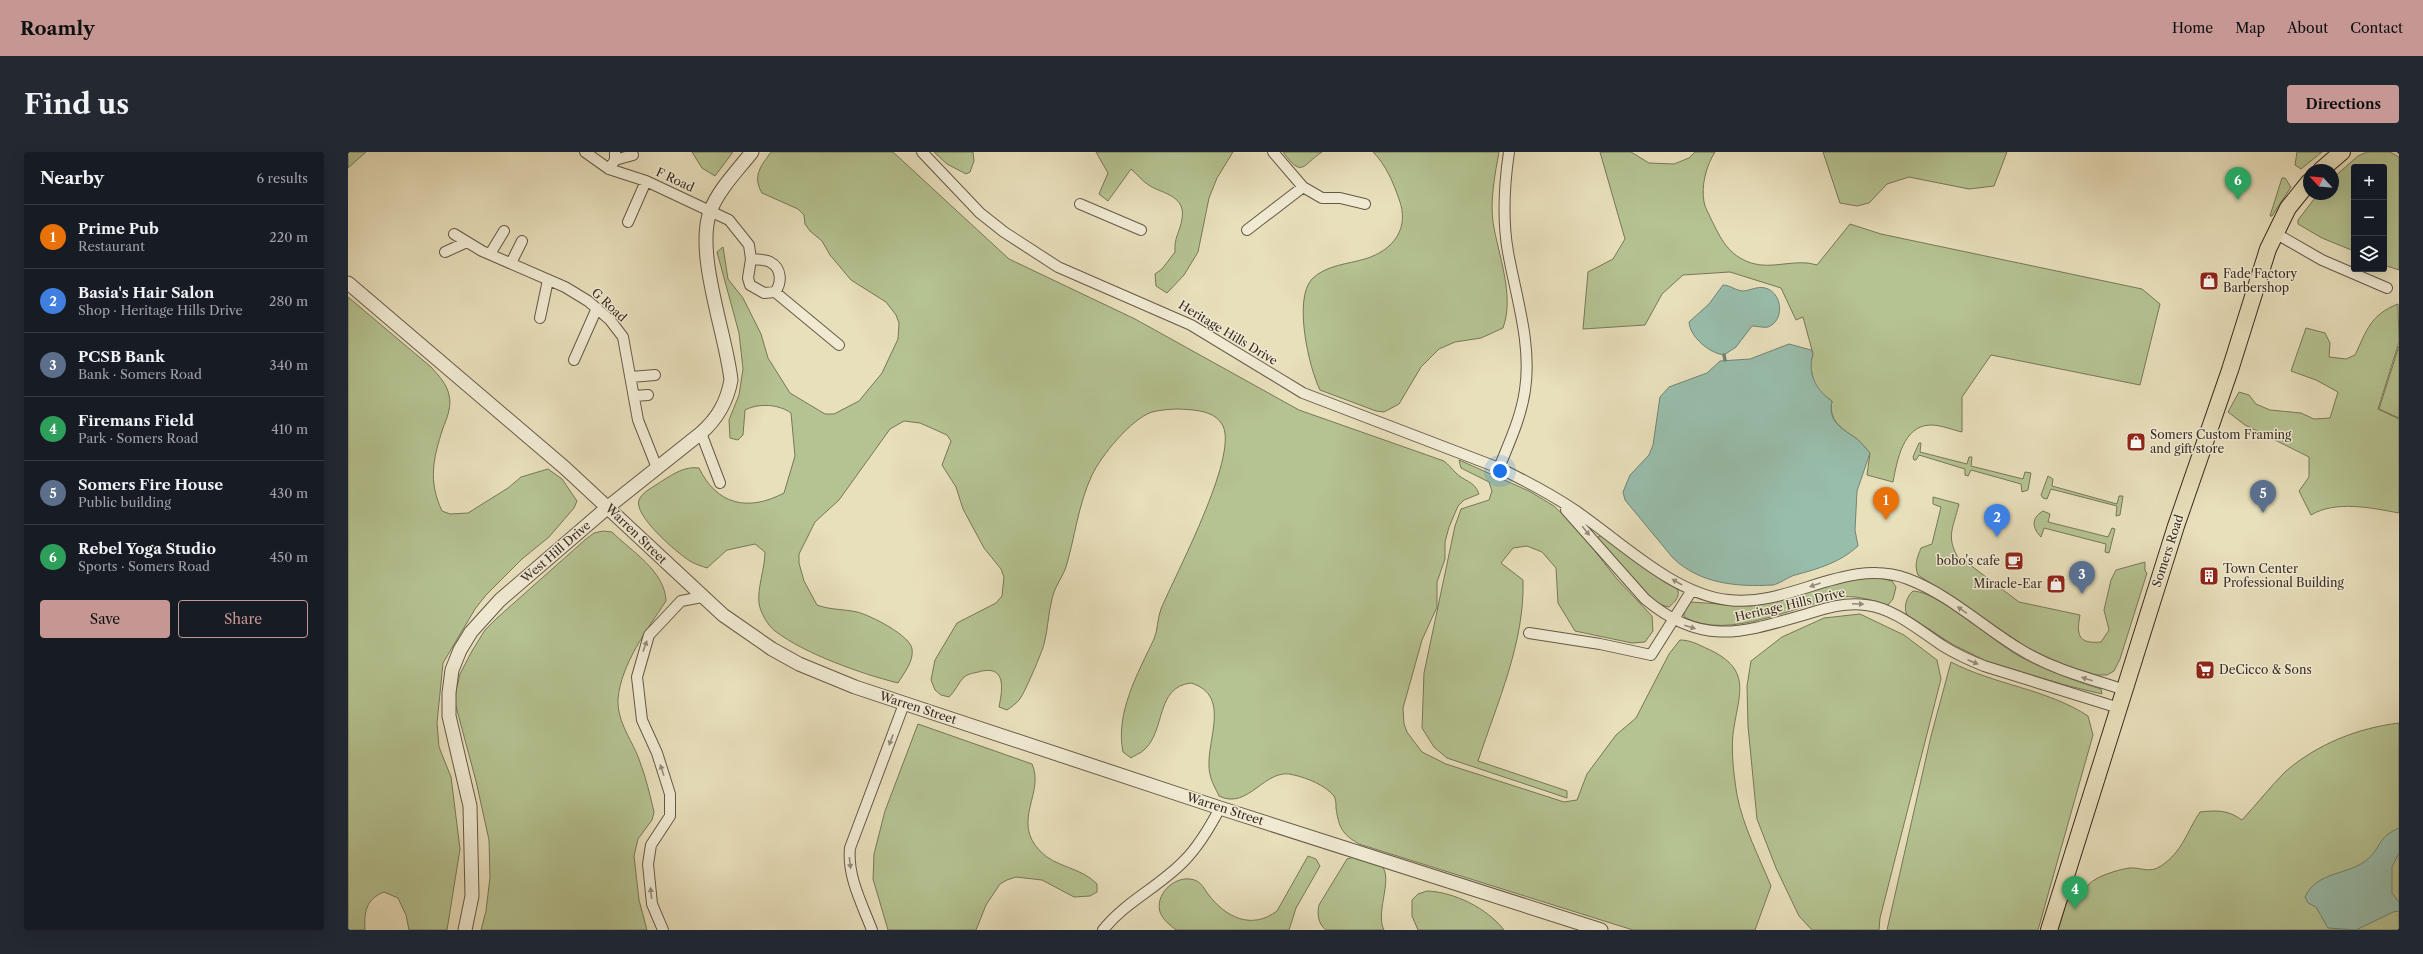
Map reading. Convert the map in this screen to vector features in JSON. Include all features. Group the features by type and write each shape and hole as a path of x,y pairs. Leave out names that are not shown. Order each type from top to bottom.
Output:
{"main road":[{"path":"2328,164 2342,152"},
{"name":"Somers Road","path":"2049,930 2176,526 2228,377 2275,233 2288,208 2303,189"}],"street":[{"name":"F Road","path":"585,152 609,169 670,187 710,212 729,220 749,245 751,259"},
{"name":"West Hill Drive","path":"465,930 472,896 470,806 449,716 449,693 452,670 460,650 484,616 608,507 701,433 712,423 721,410 729,395 731,380 706,251 706,227 710,212 724,188 752,152"},
{"name":"Heritage Hills Drive","path":"922,152 980,213 1004,232 1058,267 1191,325 1303,393 1499,468 1549,494 1656,568 1692,590 1709,597 1744,602 1785,595 1841,576 1876,572 1892,574 1908,579 1937,594 2041,661 2086,679 2125,690"},
{"path":"1273,152 1303,187 1322,198 1340,198 1365,204"},
{"path":"1499,468 1521,412 1526,384 1521,312 1505,228 1503,204 1508,152"},
{"path":"609,169 615,156 633,155"},
{"path":"628,222 646,181"},
{"path":"1247,230 1303,187"},
{"path":"1080,204 1141,230"},
{"path":"490,254 504,231"},
{"path":"2275,233 2322,260 2387,288"},
{"name":"G Road","path":"454,234 490,254 582,297 596,308 623,337 638,420 657,468"},
{"path":"511,263 522,241"},
{"path":"445,252 468,242"},
{"path":"775,292 780,286 780,276 776,268 770,262 751,259 748,278 750,285 764,293 775,292 839,345"},
{"path":"540,318 548,280"},
{"name":"Warren Street","path":"348,283 608,507 702,596 746,632 792,660 855,687 904,704 1220,808 1601,930"},
{"path":"574,360 596,308"},
{"path":"631,377 656,375"},
{"path":"634,396 648,395"},
{"path":"701,433 720,483"},
{"name":"Heritage Hills Drive","path":"1549,494 1581,525 1645,599 1673,620 1687,627 1722,632 1764,626 1840,604 1868,605 1896,616 1950,650 1977,663 2119,708"},
{"path":"1529,633 1600,644 1651,655 1692,590"},
{"path":"663,930 652,904 648,864 651,845 670,816 670,794 657,753 642,720 637,677 649,635 681,601 702,596"},
{"path":"872,930 855,886 849,860 850,848 904,704"},
{"path":"1103,930 1115,915 1184,861 1205,835 1220,808"}],"shaded area":[{"path":"348,152 366,152 348,168"},
{"path":"692,152 733,152 715,176 702,168"},
{"path":"771,152 893,152 1009,259 1135,319 1299,410 1444,461 1458,475 1472,484 1477,489 1479,494 1464,500 1458,506 1449,527 1445,542 1445,559 1437,582 1437,607 1422,640 1403,708 1404,724 1407,732 1422,752 1446,764 1564,802 1577,800 1587,774 1616,735 1636,718 1669,654 1680,640 1695,643 1722,657 1732,666 1740,685 1732,741 1737,795 1747,830 1771,886 1755,930 1633,930 1359,844 1342,830 1338,821 1336,800 1334,796 1326,788 1316,782 1294,775 1284,774 1274,777 1248,794 1239,798 1230,799 1219,796 1212,782 1209,762 1214,710 1211,699 1204,689 1191,683 1180,686 1172,692 1162,711 1156,732 1151,742 1144,750 1131,758 1123,752 1121,737 1125,708 1135,679 1154,639 1161,609 1203,517 1222,463 1225,442 1223,426 1215,417 1204,412 1179,409 1152,412 1144,416 1126,430 1109,449 1096,467 1083,498 1066,567 1053,595 1043,648 1021,697 1007,710 999,707 1002,687 999,676 996,672 990,670 982,671 964,677 949,697 941,695 935,690 931,680 935,660 957,623 996,603 1002,596 1004,577 1001,569 984,548 963,509 956,487 942,465 951,441 947,435 920,423 904,421 890,429 839,500 815,522 799,554 799,563 804,581 817,605 863,614 898,632 910,644 912,649 912,658 898,683 851,669 834,662 802,648 775,631 765,618 759,603 759,591 765,552 755,544 727,550 707,568 700,566 684,557 657,533 649,524 639,507 639,500 649,489 675,473 689,468 699,468 706,480 715,490 724,497 735,502 758,502 771,499 784,493 795,456 791,413 775,406 756,406 745,410 743,435 738,440 730,438 729,420 739,395 743,369 739,333 717,252 723,247 728,279 743,298 761,334 768,358 790,393 825,414 834,414 859,401 882,373 898,339 899,323 896,315 886,302 851,280 830,255 822,241 810,231 805,224 804,215 798,209 762,193 758,181 759,171"},
{"path":"934,152 973,152 974,161 970,172 966,174 947,164"},
{"path":"1096,152 1233,152 1217,178 1209,198 1198,252 1184,275 1167,293 1156,286 1155,274 1162,269 1175,252 1175,242 1182,219 1181,205 1173,197 1147,184 1131,169 1108,201 1099,194 1108,173"},
{"path":"1283,152 1322,152 1306,165 1299,167 1295,165"},
{"path":"1373,152 1499,152 1493,187 1492,214 1504,275 1507,302 1503,328 1481,338 1455,342 1439,349 1421,367 1399,404 1384,412 1376,411 1320,390 1311,366 1303,317 1306,289 1312,279 1330,268 1365,259 1384,250 1391,244 1401,228 1402,210 1397,193 1385,168"},
{"path":"1600,152 1631,152 1649,163 1674,164 1689,158 1695,152 1715,152 1709,163 1703,189 1703,196 1707,211 1726,246 1736,256 1751,263 1767,265 1809,263 1817,265 1850,224 1881,234 2142,289 2160,304 2140,385 1991,355 1962,397 1962,432 1935,425 1921,427 1908,437 1903,446 1899,455 1893,482 1867,475 1870,453 1859,441 1834,420 1831,408 1832,401 1819,392 1814,382 1810,364 1813,354 1803,317 1796,320 1781,288 1730,272 1683,275 1662,294 1645,325 1583,329 1588,272 1613,259 1625,239"},
{"path":"1823,152 2007,152 1994,186 1969,189 1909,177 1887,184 1869,203 1857,206 1840,203"},
{"path":"2297,152 2322,152 2307,164 2303,164 2303,167 2301,169 2295,165"},
{"path":"2367,152 2390,152 2399,157 2399,270 2387,266 2387,164 2351,164 2351,250 2322,238 2298,224 2298,220 2313,200 2339,200 2339,173 2358,156"},
{"path":"2282,178 2285,178 2291,187 2272,216 2270,216"},
{"path":"1723,285 1741,291 1759,288 1768,289 1777,297 1780,308 1777,320 1773,324 1768,327 1752,326 1736,347 1724,355 1712,351 1701,343 1690,328 1689,322 1709,304"},
{"path":"348,297 431,367 442,380 448,391 450,399 449,408 437,450 434,470 435,490 442,511 450,514 468,513 508,488 521,477 548,469 562,479 577,501 574,508 549,537 522,559 486,595 475,609 443,663 437,723 439,747 451,777 460,849 447,930 409,930 406,915 398,898 384,892 373,898 367,907 365,930 348,930"},
{"path":"2398,304 2399,342 2378,409 2399,419 2399,513 2366,507 2343,506 2321,510 2311,515 2299,491 2309,477 2309,457 2245,425 2228,412 2239,392 2249,395 2256,404 2270,410 2301,413 2314,419 2330,418 2338,392 2316,380 2291,371 2306,328 2325,333 2330,343 2329,357 2346,359 2355,355 2366,331 2375,318 2389,308"},
{"path":"1789,344 1811,350 1813,354 1811,361 1812,375 1817,387 1832,401 1831,408 1834,420 1859,441 1870,453 1857,491 1855,530 1858,546 1837,561 1792,576 1773,585 1733,584 1707,578 1684,567 1673,558 1625,500 1623,492 1630,475 1649,455 1653,445 1660,397 1669,387 1707,373 1720,361 1750,359"},
{"path":"2399,346 2399,418 2379,409"},
{"path":"1919,443 1921,443 1920,452 1967,464 1969,457 1972,457 1971,466 2023,479 2025,472 2031,473 2028,490 2022,492 2021,484 1971,470 1968,476 1965,475 1965,469 1919,455 1916,460 1914,460 1913,457"},
{"path":"1459,460 1529,491 1554,506 1575,526 1617,579 1652,616 1653,631 1645,642 1632,643 1575,631 1558,603 1556,568 1542,552 1527,546 1513,548 1501,563 1523,580 1522,603 1515,649 1478,761 1567,791 1567,798 1447,758 1434,747 1422,728 1424,673 1455,526 1461,509 1489,500 1492,491 1489,482 1461,468"},
{"path":"2048,476 2053,479 2052,486 2117,504 2119,496 2123,496 2120,515 2116,516 2117,506 2051,489 2047,499 2043,498 2041,495"},
{"path":"1933,497 1959,504 1953,527 1952,539 1955,553 1960,561 1965,561 2019,602 2080,615 2078,628 2079,633 2084,640 2088,642 2101,642 2109,630 2104,610 2111,580 2116,570 2145,562 2145,571 2147,573 2120,659 2114,671 2107,675 2096,675 2058,663 2026,647 1918,575 1916,562 1918,555 1921,548 1932,544 1941,507 1933,504"},
{"path":"2043,511 2050,514 2048,522 2108,537 2112,528 2115,529 2109,553 2105,552 2106,544 2044,528 2041,537 2036,530 2034,523 2036,517"},
{"path":"603,531 612,532 646,562 660,580 666,601 629,660 620,686 618,699 620,716 642,768 654,812 652,820 638,839 634,856 639,900 647,930 481,930 486,911 490,877 489,840 476,781 454,699 460,674 485,630 497,618 586,539 594,533"},
{"path":"1602,535 1677,588 1677,599 1669,607 1660,604 1641,590 1600,542 1598,537"},
{"path":"1875,577 1892,581 1896,587 1893,599 1888,605 1866,599 1843,597 1742,624 1702,624 1684,617 1684,611 1690,602 1751,606 1852,580"},
{"path":"1913,591 1924,593 1937,599 2019,656 2039,666 2101,689 2102,694 2065,685 1986,661 1952,644 1907,615 1905,609 1906,602"},
{"path":"1860,614 1904,635 1937,660 1941,679 1880,918 1879,930 1812,930 1799,916 1776,868 1757,819 1748,726 1747,686 1751,661 1782,637 1824,618"},
{"path":"1951,662 1968,670 2055,699 2088,716 2093,735 2038,930 1887,930 1931,736"},
{"path":"2399,723 2399,930 2058,930 2068,898 2082,898 2089,884 2097,878 2119,870 2133,868 2153,870 2161,866 2179,848 2200,812 2222,812 2232,814 2242,820 2285,772 2311,753 2353,733 2384,725"},
{"path":"918,724 1032,764 1035,775 1035,786 1028,818 1028,829 1032,840 1046,857 1091,878 1097,884 1097,892 1090,896 1074,897 1042,880 1016,877 1000,884 986,905 976,930 888,930 873,879 874,854 885,811"},
{"path":"2399,828 2399,853 2392,867 2392,893 2399,902 2399,911 2393,912 2356,930 2328,928 2316,907 2308,903 2305,897 2310,888 2317,882 2361,864 2369,858 2387,835"},
{"path":"1308,856 1316,859 1320,866 1296,908 1289,930 1176,930 1161,915 1159,906 1160,899 1167,888 1177,881 1190,879 1199,882 1215,902 1231,915 1240,919 1249,920 1258,920 1268,917 1277,911"},
{"path":"1354,857 1378,863 1383,868 1386,875 1382,913 1384,930 1326,930 1321,925 1318,915 1319,905 1347,859"},
{"path":"1427,891 1448,894 1479,908 1497,922 1504,930 1418,930 1412,916 1412,900 1418,894"}],"waterway":[{"path":"1724,355 1725,360"}],"place":[{"name":"Rebel Yoga Studio","path":"2238,200"},
{"name":"Fade Factory Barbershop","path":"2209,281"},
{"name":"Somers Custom Framing and gift store","path":"2136,442"},
{"name":"Somers Fire House","path":"2263,513"},
{"name":"Prime Pub","path":"1886,520"},
{"name":"Basia's Hair Salon","path":"1997,537"},
{"name":"bobo's cafe","path":"2014,561"},
{"name":"Town Center Professional Building","path":"2209,576"},
{"name":"Miracle-Ear","path":"2056,584"},
{"name":"PCSB Bank","path":"2082,594"},
{"name":"DeCicco & Sons","path":"2205,670"},
{"name":"Firemans Field","path":"2075,909"}]}
